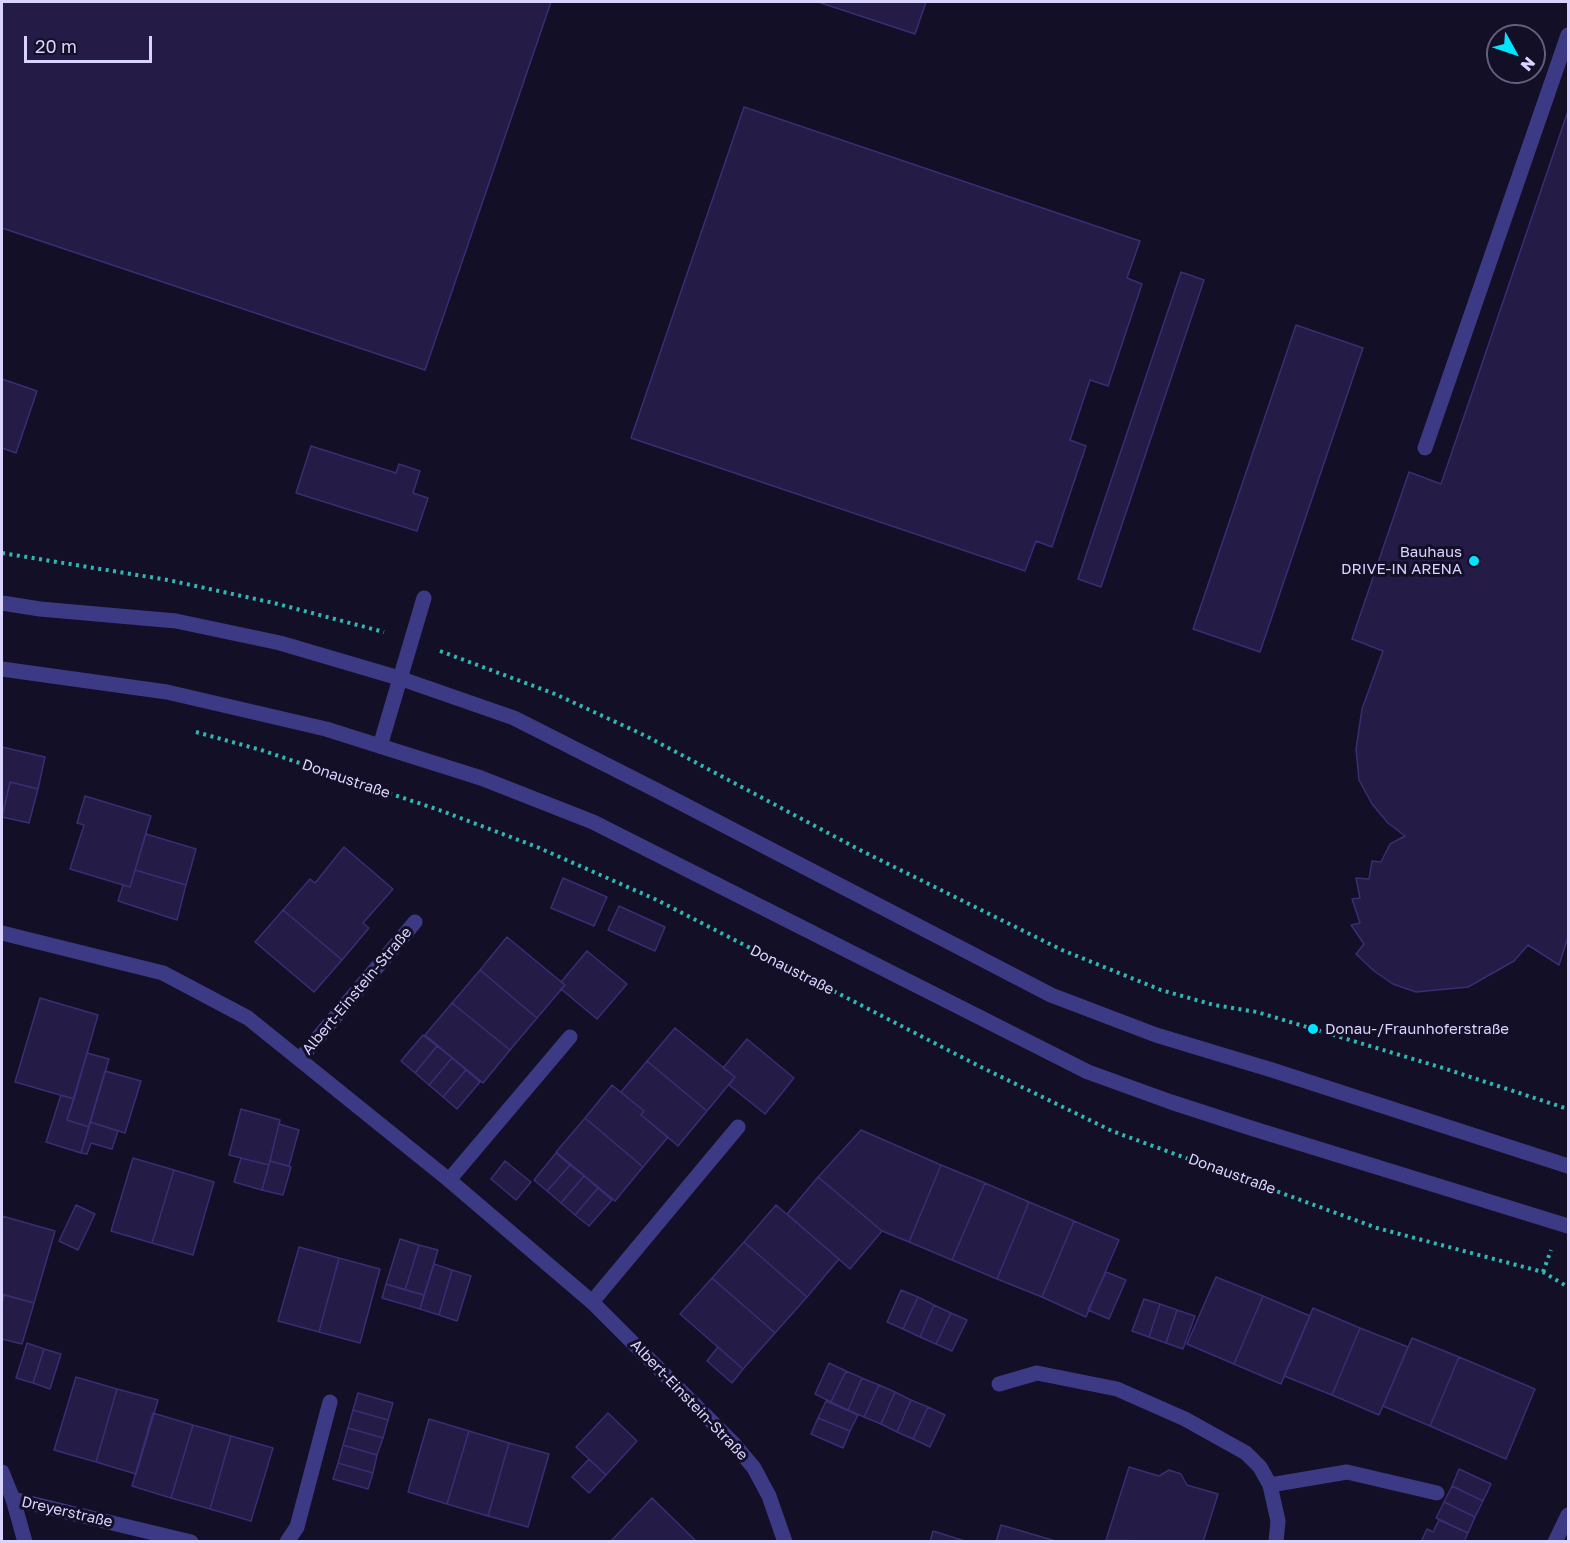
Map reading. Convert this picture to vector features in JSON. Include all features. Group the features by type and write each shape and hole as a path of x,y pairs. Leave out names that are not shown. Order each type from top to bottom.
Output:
{"street":[{"path":"1425,448 1569,35"},
{"path":"380,746 424,598"},
{"path":"2,603 40,609 176,621 280,643 399,678 514,718 1051,995 1156,1035 1569,1166"},
{"path":"2,669 166,692 326,729 481,778 592,822 1088,1072 1243,1126 1569,1226"},
{"name":"Albert-Einstein-Straße","path":"300,1059 415,922"},
{"name":"Albert-Einstein-Straße","path":"2,933 163,974 248,1018 449,1180 592,1302 734,1444 754,1468 769,1496 785,1542"},
{"path":"449,1180 570,1037"},
{"path":"592,1302 738,1126"},
{"path":"999,1384 1037,1373 1117,1389 1185,1419 1246,1453 1260,1467 1270,1485 1278,1521 1276,1542"},
{"path":"287,1542 297,1527 330,1402"},
{"name":"Dreyerstraße","path":"2,1472 13,1499 25,1542"},
{"path":"1270,1485 1347,1472 1437,1493"},
{"name":"Dreyerstraße","path":"13,1499 191,1542"},
{"path":"1555,1542 1569,1515"}],"path":[{"path":"2,553 178,582 274,603 410,640 565,699 646,736 860,850 1041,939 1161,990 1214,1005 1257,1012 1569,1109"},
{"name":"Donaustraße","path":"195,732 261,750 442,811 537,847 657,900 981,1067 1112,1131 1377,1228 1543,1272 1569,1287"}],"building":[{"path":"2,2 551,2 425,370 2,228"},
{"path":"818,2 926,2 915,34"},
{"path":"744,107 1140,241 1127,278 1142,284 1108,386 1090,380 1070,440 1086,446 1052,547 1036,541 1025,571 631,438"},
{"name":"Bauhaus DRIVE-IN ARENA","path":"1568,111 1568,937 1559,965 1528,945 1514,961 1468,987 1416,992 1393,984 1374,971 1356,954 1364,944 1351,925 1360,923 1352,899 1360,898 1356,878 1369,879 1372,861 1381,862 1390,844 1405,836 1388,823 1372,804 1359,780 1356,749 1362,709 1383,651 1352,639 1409,472 1441,484"},
{"path":"1181,272 1204,280 1101,587 1078,579"},
{"path":"1296,325 1363,348 1260,652 1193,629"},
{"path":"2,379 37,391 16,453 2,448"},
{"path":"311,446 396,473 399,464 420,471 413,493 428,498 417,531 296,493"},
{"path":"2,747 45,757 38,789 10,782 2,818"},
{"path":"10,782 38,789 29,823 2,817"},
{"path":"85,796 151,816 130,887 70,869 84,825 77,823"},
{"path":"146,834 196,849 186,885 135,870"},
{"path":"344,847 393,889 363,923 369,928 342,960 283,910 310,879 315,883"},
{"path":"135,870 186,885 177,920 118,901 123,885 130,887"},
{"path":"563,878 607,897 594,926 551,908"},
{"path":"619,906 665,927 655,951 608,930"},
{"path":"283,910 342,960 314,992 255,942"},
{"path":"507,937 565,985 537,1018 480,970"},
{"path":"587,951 627,984 597,1019 561,989 565,985 561,982"},
{"path":"480,970 537,1018 510,1050 452,1003"},
{"path":"40,998 98,1015 74,1099 15,1082"},
{"path":"452,1003 510,1050 483,1083 425,1035"},
{"path":"675,1028 735,1077 707,1111 647,1061"},
{"path":"423,1035 437,1046 415,1073 401,1061"},
{"path":"747,1039 794,1078 765,1114 729,1085 735,1077 723,1068"},
{"path":"437,1046 452,1058 429,1085 415,1073"},
{"path":"87,1053 109,1059 89,1127 67,1120"},
{"path":"452,1058 466,1070 443,1097 429,1085"},
{"path":"647,1061 707,1111 678,1146 641,1115 644,1111 621,1092"},
{"path":"466,1070 480,1082 457,1109 443,1097"},
{"path":"105,1071 141,1081 125,1133 90,1122"},
{"path":"612,1085 644,1111 641,1115 668,1137 643,1167 585,1118"},
{"path":"61,1095 74,1099 67,1120 89,1127 81,1153 46,1142"},
{"path":"241,1109 280,1120 269,1165 229,1155"},
{"path":"585,1118 643,1167 615,1201 556,1152"},
{"path":"90,1122 118,1131 112,1149 91,1143 87,1154 81,1153"},
{"path":"279,1124 299,1130 289,1166 270,1161"},
{"path":"861,1130 941,1165 909,1242 882,1231 818,1177"},
{"path":"556,1153 570,1165 547,1191 534,1180"},
{"path":"133,1158 174,1170 152,1243 111,1231"},
{"path":"241,1158 269,1165 262,1190 234,1182"},
{"path":"270,1161 291,1167 283,1195 262,1190"},
{"path":"505,1161 531,1182 516,1200 491,1179"},
{"path":"570,1165 584,1176 561,1203 547,1191"},
{"path":"941,1165 985,1183 952,1260 909,1242"},
{"path":"174,1170 214,1182 193,1255 152,1243"},
{"path":"584,1176 598,1188 575,1215 561,1203"},
{"path":"818,1177 882,1231 850,1269 787,1214"},
{"path":"985,1183 1029,1202 997,1279 952,1260"},
{"path":"598,1188 612,1200 589,1226 575,1215"},
{"path":"1029,1202 1074,1221 1042,1297 997,1279"},
{"path":"76,1205 95,1214 78,1250 59,1241"},
{"path":"776,1205 839,1259 807,1297 744,1242"},
{"path":"2,1216 55,1231 34,1303 2,1294"},
{"path":"1074,1221 1119,1240 1086,1317 1042,1297"},
{"path":"400,1239 419,1245 405,1290 386,1284"},
{"path":"744,1242 807,1297 775,1333 712,1278"},
{"path":"419,1245 438,1250 424,1295 405,1290"},
{"path":"299,1247 339,1258 319,1332 278,1321"},
{"path":"339,1258 380,1269 360,1343 319,1332"},
{"path":"434,1264 452,1270 439,1315 420,1309"},
{"path":"452,1270 471,1276 457,1321 439,1315"},
{"path":"1106,1272 1126,1280 1109,1319 1088,1310"},
{"path":"1216,1277 1263,1296 1234,1364 1187,1344"},
{"path":"712,1278 775,1333 743,1369 680,1314"},
{"path":"386,1284 424,1295 420,1309 382,1298"},
{"path":"901,1290 918,1297 903,1329 887,1322"},
{"path":"4,1295 34,1303 22,1344 2,1339"},
{"path":"1263,1296 1310,1316 1281,1384 1234,1364"},
{"path":"918,1297 934,1305 920,1337 903,1329"},
{"path":"1144,1299 1160,1304 1149,1337 1132,1331"},
{"path":"1160,1304 1177,1310 1166,1343 1149,1337"},
{"path":"934,1305 951,1313 936,1344 920,1337"},
{"path":"1313,1308 1360,1328 1332,1395 1284,1376"},
{"path":"1177,1310 1195,1316 1183,1349 1166,1343"},
{"path":"951,1313 967,1320 952,1351 936,1344"},
{"path":"1360,1328 1408,1347 1379,1415 1332,1395"},
{"path":"1412,1338 1459,1357 1430,1426 1383,1406"},
{"path":"27,1343 44,1349 33,1383 16,1378"},
{"path":"718,1347 743,1369 732,1383 707,1361"},
{"path":"44,1349 61,1354 50,1389 33,1383"},
{"path":"1459,1357 1535,1389 1506,1459 1430,1426"},
{"path":"829,1363 846,1371 831,1402 815,1394"},
{"path":"846,1371 862,1378 848,1410 831,1402"},
{"path":"76,1377 117,1389 96,1462 54,1450"},
{"path":"862,1378 879,1385 864,1417 848,1410"},
{"path":"879,1385 895,1392 881,1424 864,1417"},
{"path":"117,1389 158,1400 136,1474 96,1462"},
{"path":"895,1392 911,1400 897,1432 881,1424"},
{"path":"358,1393 393,1403 388,1420 353,1410"},
{"path":"911,1400 928,1407 913,1439 897,1432"},
{"path":"826,1401 858,1415 850,1431 818,1418"},
{"path":"928,1407 945,1415 930,1447 913,1439"},
{"path":"353,1410 388,1420 383,1438 348,1428"},
{"path":"153,1413 193,1425 171,1498 132,1486"},
{"path":"608,1413 637,1441 606,1475 576,1447"},
{"path":"818,1418 850,1431 843,1448 811,1434"},
{"path":"429,1419 469,1431 447,1504 408,1492"},
{"path":"193,1425 231,1436 210,1509 171,1498"},
{"path":"348,1428 383,1438 377,1455 343,1445"},
{"path":"469,1431 509,1443 488,1516 447,1504"},
{"path":"231,1436 273,1448 251,1521 210,1509"},
{"path":"509,1443 549,1454 528,1527 488,1516"},
{"path":"343,1445 377,1455 373,1473 338,1463"},
{"path":"589,1459 606,1475 589,1493 572,1477"},
{"path":"338,1463 373,1473 368,1489 333,1479"},
{"path":"1129,1467 1159,1476 1169,1470 1181,1474 1187,1485 1218,1494 1203,1542 1106,1540"},
{"path":"1459,1469 1491,1484 1483,1501 1452,1486"},
{"path":"1452,1486 1483,1501 1475,1517 1444,1502"},
{"path":"652,1498 697,1542 610,1542"},
{"path":"1444,1502 1475,1517 1468,1533 1436,1518"},
{"path":"1439,1520 1468,1533 1464,1542 1421,1542 1427,1529 1433,1532"},
{"path":"1001,1525 1059,1542 996,1542"},
{"path":"933,1531 968,1542 930,1542"}],"place":[{"name":"Bauhaus DRIVE-IN ARENA","path":"1474,561"},
{"name":"Donau-/Fraunhoferstraße","path":"1313,1029"}]}
